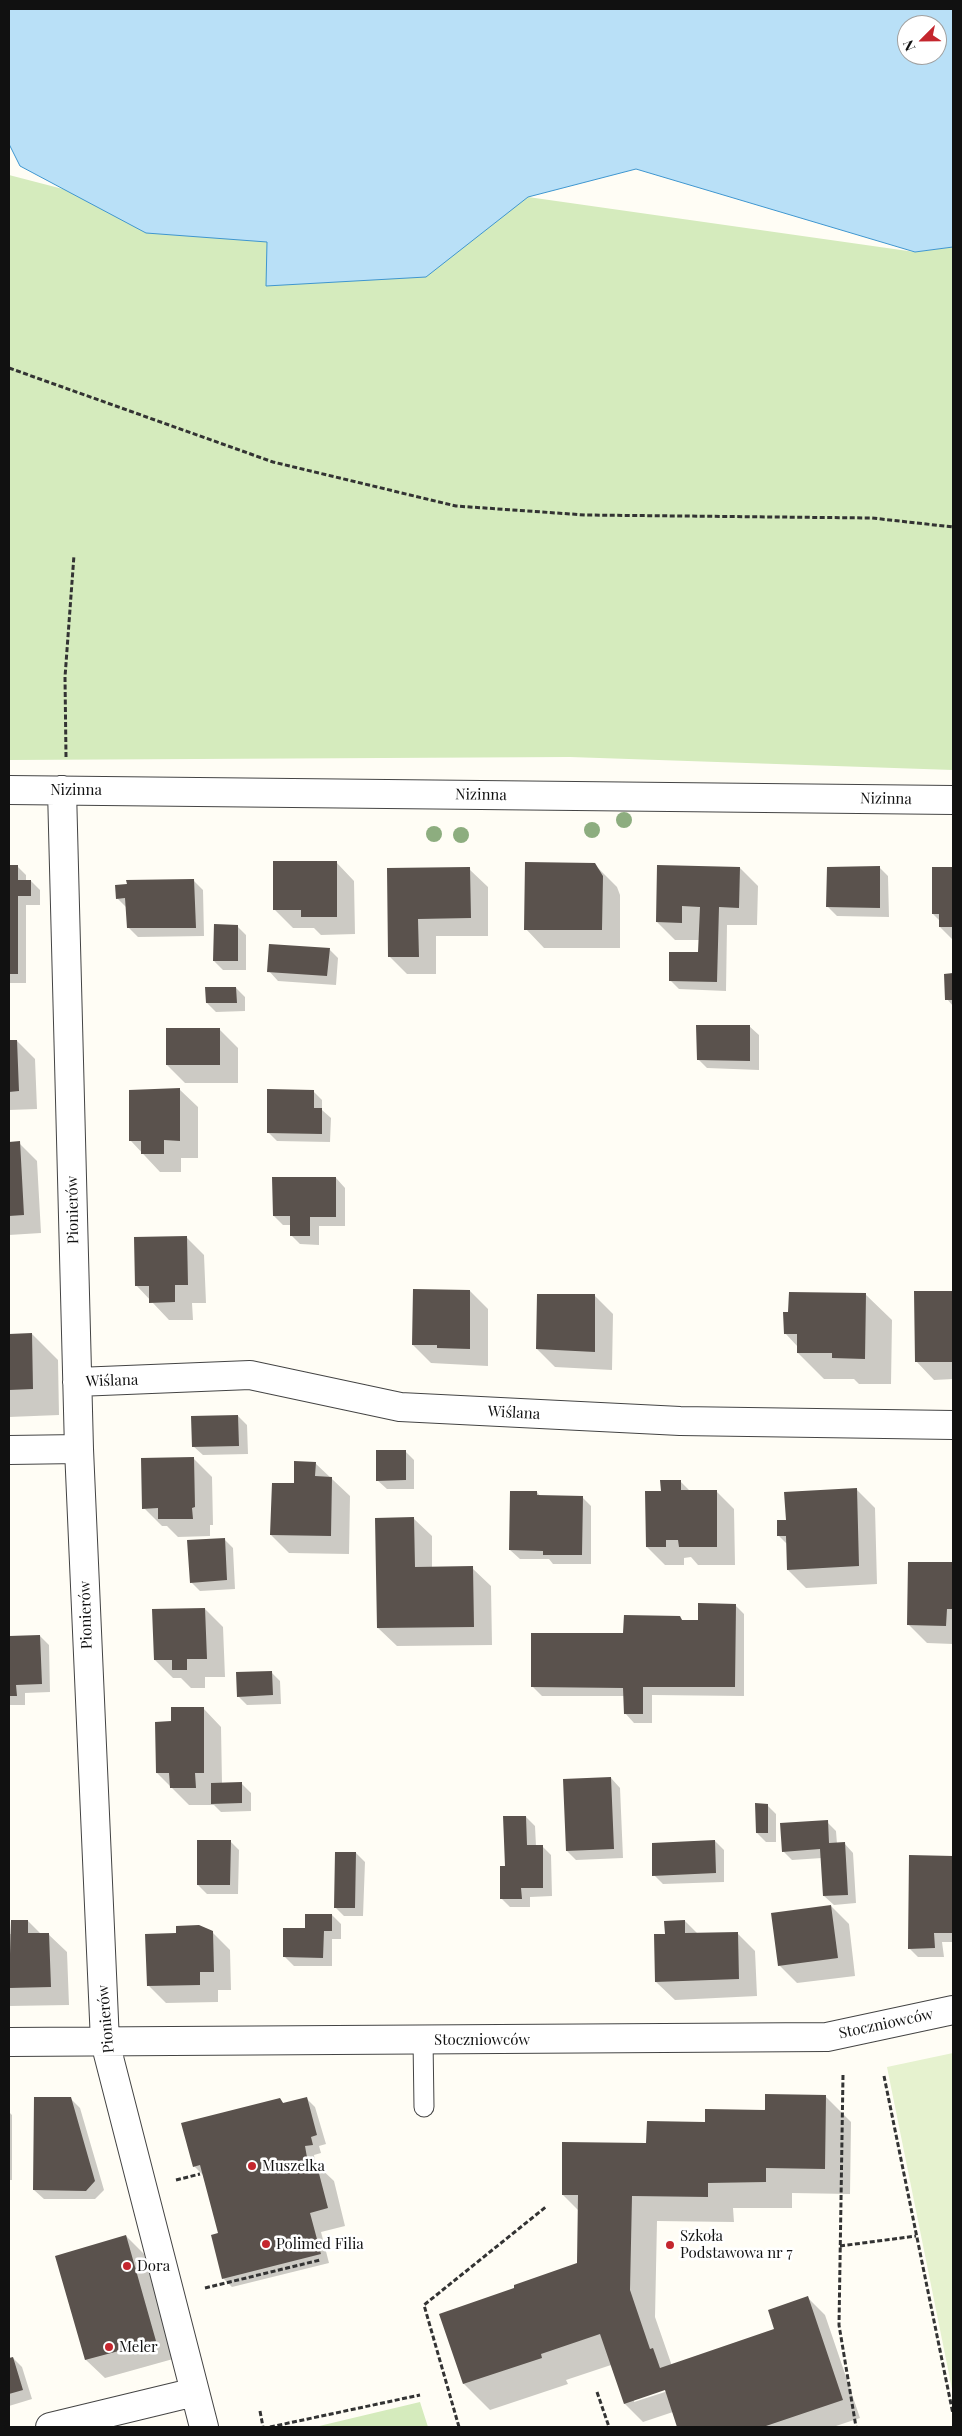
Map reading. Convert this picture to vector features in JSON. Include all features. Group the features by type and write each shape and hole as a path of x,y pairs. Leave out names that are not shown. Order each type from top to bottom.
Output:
{"street":[{"name":"Nizinna","path":"9,790 953,800"},
{"name":"Pionierów","path":"62,790 79,1449 105,2042 204,2427"},
{"name":"Wiślana","path":"77,1382 250,1375 400,1407 680,1421 953,1425"},
{"path":"9,1450 79,1449"},
{"name":"Stoczniowców","path":"9,2042 827,2037 953,2010"},
{"path":"50,2427 195,2392"}],"lane":[{"path":"423,2040 424,2107"}],"path":[{"path":"9,368 273,462 456,506 585,515 872,518 953,527"},
{"path":"62,790 66,760 65,677 74,555"},
{"path":"843,2075 839,2325 856,2427"},
{"path":"884,2076 953,2414"},
{"path":"169,2181 200,2174"},
{"path":"459,2427 424,2305 548,2206"},
{"path":"840,2246 916,2236"},
{"path":"197,2290 320,2260"},
{"path":"597,2392 609,2427"},
{"path":"270,2427 420,2395"},
{"path":"260,2410 263,2427"}],"green space":[{"path":"9,175 267,242 528,197 915,252 953,247 953,770 570,757 9,760"},
{"path":"953,2053 953,2394 887,2067"},
{"path":"420,2402 428,2427 315,2427"}],"water":[{"path":"9,9 953,9 953,247 915,252 636,169 528,197 426,277 266,286 267,242 146,233 20,166 9,144"}],"building":[{"path":"273,861 337,861 337,917 301,917 301,910 273,910"},
{"path":"525,862 595,863 603,876 602,930 524,930"},
{"path":"9,865 18,865 18,880 31,880 31,896 18,896 18,974 9,974"},
{"path":"657,865 740,867 739,908 719,907 717,982 669,981 669,952 698,952 700,907 682,906 682,923 656,922"},
{"path":"880,866 880,908 826,907 827,867"},
{"path":"470,867 471,918 418,919 419,957 388,957 387,868"},
{"path":"932,867 953,867 953,927 939,927 939,914 932,914"},
{"path":"194,879 196,928 127,928 125,898 116,899 115,885 127,884 126,880"},
{"path":"214,924 238,925 238,961 213,961"},
{"path":"269,944 330,948 327,976 267,972"},
{"path":"953,973 953,1000 945,1000 944,974"},
{"path":"205,987 236,987 237,1003 206,1003"},
{"path":"696,1025 750,1025 750,1061 697,1060"},
{"path":"166,1028 220,1028 220,1065 166,1065"},
{"path":"9,1040 17,1040 19,1091 9,1092"},
{"path":"180,1088 180,1141 164,1140 164,1154 141,1154 141,1141 129,1141 129,1090"},
{"path":"267,1089 314,1090 314,1108 322,1108 322,1134 267,1133"},
{"path":"20,1141 24,1215 9,1216 9,1142"},
{"path":"272,1177 336,1177 336,1217 310,1217 310,1236 290,1236 290,1216 273,1216"},
{"path":"187,1236 188,1285 175,1285 175,1302 149,1303 149,1286 135,1286 134,1237"},
{"path":"413,1289 470,1290 470,1349 437,1348 437,1345 412,1345"},
{"path":"914,1291 953,1291 953,1362 915,1362"},
{"path":"789,1292 866,1293 865,1359 832,1358 832,1353 797,1353 797,1334 784,1334 783,1312 788,1312"},
{"path":"537,1294 595,1294 595,1352 536,1349"},
{"path":"32,1333 33,1389 9,1390 9,1334"},
{"path":"238,1415 239,1446 192,1447 191,1416"},
{"path":"376,1450 406,1450 406,1480 376,1481"},
{"path":"194,1457 195,1507 192,1508 193,1519 158,1519 158,1508 142,1509 141,1458"},
{"path":"294,1461 316,1462 315,1476 332,1477 331,1536 270,1535 272,1483 294,1483"},
{"path":"660,1480 681,1480 681,1490 717,1490 717,1547 679,1547 678,1540 666,1540 666,1547 646,1547 645,1491 661,1491"},
{"path":"857,1488 859,1566 787,1570 786,1536 777,1536 777,1520 786,1520 784,1492"},
{"path":"510,1491 537,1491 537,1495 583,1496 582,1555 543,1555 543,1551 509,1550"},
{"path":"414,1517 415,1567 473,1566 474,1627 377,1628 375,1518"},
{"path":"225,1538 227,1580 190,1583 187,1540"},
{"path":"908,1562 953,1562 953,1609 947,1609 946,1626 907,1625"},
{"path":"698,1603 736,1604 735,1687 643,1687 643,1714 624,1714 623,1688 531,1687 531,1633 623,1633 624,1615 680,1616 682,1620 698,1620"},
{"path":"205,1608 207,1659 187,1659 187,1670 172,1670 172,1660 154,1660 152,1609"},
{"path":"40,1635 42,1684 16,1685 17,1696 9,1696 9,1636"},
{"path":"272,1671 273,1695 237,1697 236,1672"},
{"path":"171,1707 204,1707 204,1773 195,1773 196,1788 170,1788 169,1773 156,1773 155,1722 171,1721"},
{"path":"611,1777 614,1849 566,1851 563,1779"},
{"path":"242,1782 242,1803 211,1804 211,1783"},
{"path":"755,1803 768,1804 768,1833 756,1833"},
{"path":"503,1816 526,1816 527,1845 543,1845 543,1888 521,1888 522,1899 500,1899 500,1866 505,1866"},
{"path":"828,1820 829,1843 845,1842 848,1895 823,1896 820,1849 782,1852 780,1823"},
{"path":"197,1840 231,1840 230,1885 197,1885"},
{"path":"715,1840 716,1873 652,1876 652,1843"},
{"path":"335,1852 356,1852 355,1908 334,1908"},
{"path":"909,1855 953,1856 953,1933 934,1933 935,1948 908,1949"},
{"path":"831,1905 838,1958 778,1966 771,1913"},
{"path":"305,1914 332,1914 332,1931 324,1931 323,1958 283,1957 283,1928 305,1928"},
{"path":"11,1920 28,1920 28,1933 49,1933 51,1987 9,1988"},
{"path":"685,1920 685,1933 738,1932 739,1979 655,1982 654,1934 665,1934 664,1921"},
{"path":"199,1925 213,1931 214,1972 200,1972 200,1985 147,1986 145,1934 176,1933 176,1926"},
{"path":"765,2094 826,2095 825,2169 766,2168 766,2182 708,2183 708,2197 632,2196 630,2290 650,2349 653,2348 660,2368 774,2329 768,2310 808,2296 843,2400 763,2427 677,2427 665,2390 624,2404 600,2334 541,2354 542,2358 463,2384 439,2314 514,2288 514,2285 577,2263 578,2195 562,2195 562,2142 646,2143 647,2121 705,2122 705,2109 765,2110"},
{"path":"34,2097 71,2097 95,2181 86,2191 33,2190"},
{"name":"Muszelka","path":"307,2097 317,2135 311,2137 313,2145 305,2146 308,2163 316,2162 328,2208 310,2213 321,2254 222,2279 211,2235 218,2233 200,2165 193,2167 181,2123 280,2098 283,2103"},
{"path":"126,2235 156,2341 85,2360 55,2256"},
{"path":"13,2357 23,2390 9,2394 9,2358"}],"place":[{"name":"Muszelka","path":"252,2166"},
{"name":"Polimed Filia","path":"266,2244"},
{"name":"Szkoła Podstawowa nr 7","path":"670,2245"},
{"name":"Dora","path":"127,2266"},
{"name":"Meler","path":"109,2347"}]}
